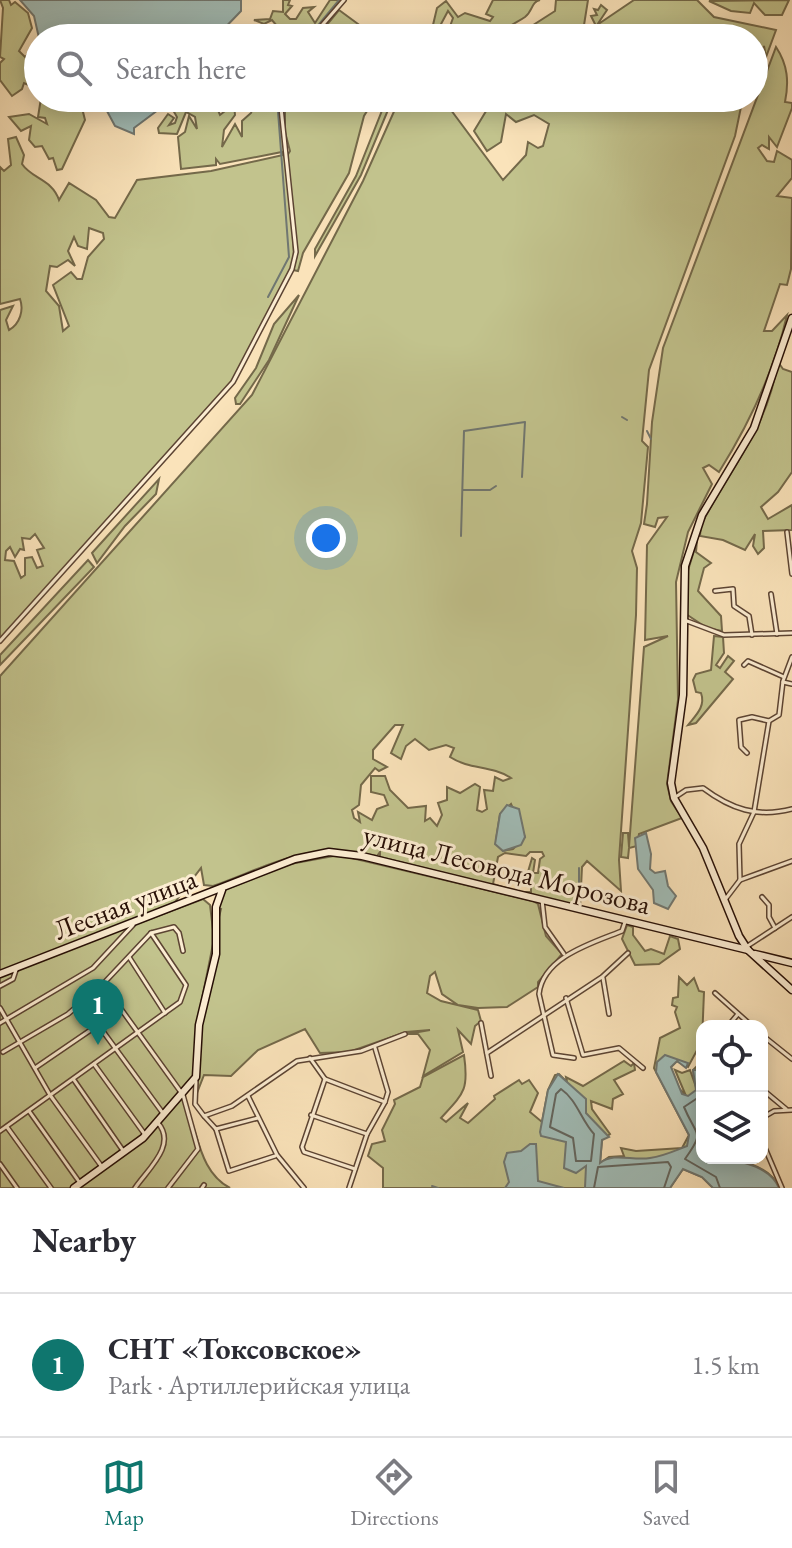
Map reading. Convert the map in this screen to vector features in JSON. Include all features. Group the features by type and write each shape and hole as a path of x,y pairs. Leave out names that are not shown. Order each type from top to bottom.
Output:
{"street":[{"path":"323,24 344,0"},
{"path":"0,641 230,386 264,323 296,258 281,112"},
{"path":"792,318 751,434 695,530 682,579 683,695 672,779 674,798 700,842 745,948 792,990"},
{"path":"787,532 792,574"},
{"path":"715,591 733,589 734,606 749,616 752,635"},
{"path":"771,594 777,634"},
{"path":"683,619 724,635 792,633"},
{"path":"747,753 741,747 739,720 752,717 769,721 779,715 784,680 792,657"},
{"path":"744,665 748,661 758,663 792,684"},
{"path":"740,880 739,844 754,812 769,721"},
{"path":"674,798 686,790 703,788 724,803 754,812 792,809"},
{"name":"улица Лесовода Морозова","path":"222,890 312,854 346,852 625,922 745,948 792,963"},
{"path":"724,901 740,880 792,861"},
{"path":"222,890 216,907 216,954 199,1025 195,1104 216,1129 229,1171 277,1155"},
{"name":"Лесная улица","path":"0,974 222,890"},
{"path":"762,897 769,905 769,917 775,928"},
{"path":"542,900 545,927 564,954"},
{"path":"745,948 792,917"},
{"path":"574,1058 553,1055 543,1013 541,985 564,954 622,931 625,922"},
{"path":"0,1023 93,968 133,925"},
{"path":"3,1052 64,1017 80,1000 103,984 151,933 174,927 179,933 183,951"},
{"path":"0,1131 180,1002 186,985 151,933"},
{"path":"487,1053 543,1013 602,977 628,953"},
{"path":"129,957 165,1013"},
{"path":"768,969 774,958"},
{"path":"0,986 13,979 16,970"},
{"path":"602,977 609,1014"},
{"path":"103,984 183,1095 198,1149 168,1188"},
{"path":"715,993 745,1020"},
{"path":"566,998 583,1055 619,1048 642,1067"},
{"path":"80,1000 164,1115"},
{"path":"0,1008 50,1095 102,1167"},
{"path":"733,1020 738,1014"},
{"path":"481,1023 491,1076"},
{"path":"34,1068 98,1025"},
{"path":"204,1116 248,1095 284,1067 310,1058 375,1048 405,1034"},
{"path":"768,1040 792,1059"},
{"path":"349,1188 367,1134 388,1092 375,1048"},
{"path":"310,1058 325,1079 385,1102"},
{"path":"94,1064 146,1136"},
{"path":"74,1188 146,1136 196,1077"},
{"path":"73,1079 124,1152"},
{"path":"325,1079 302,1151 355,1169"},
{"path":"766,1092 786,1109"},
{"path":"248,1095 277,1155 304,1188"},
{"path":"768,1116 792,1110"},
{"path":"29,1111 80,1183"},
{"path":"311,1115 367,1134"},
{"path":"216,1129 258,1118"},
{"path":"135,1188 166,1144 164,1130 158,1123"},
{"path":"7,1127 51,1188"},
{"path":"768,1155 782,1188"},
{"path":"0,1164 17,1188"},
{"path":"0,1178 7,1173"}],"green space":[{"path":"0,0 9,0 11,5 15,2 28,13 31,24 24,24 24,42 19,51 24,56 24,83 22,89 12,96 0,80 0,63 4,59 0,57 3,8"},
{"path":"283,0 290,0 288,5 292,6 285,14 290,19 296,19 303,8 314,7 308,12 315,23 330,0 341,0 321,24 275,24 272,20 264,24 254,20 270,19 273,11 283,12"},
{"path":"493,0 540,0 514,24 451,24 453,18 448,11 441,24 433,24 437,8 446,1 458,17 465,13 490,21 493,17 486,14"},
{"path":"556,0 588,0 584,24 535,24 555,11"},
{"path":"634,0 697,0 714,17 747,24 598,24"},
{"path":"789,0 782,15 765,15 754,3 750,13 731,11 709,1"},
{"path":"601,5 607,10 595,24 591,16 597,15 594,9 598,10"},
{"path":"339,10 358,24 328,24"},
{"path":"768,28 776,30 768,52"},
{"path":"776,47 786,74 785,102 792,103 792,108 777,147 769,137 769,149 762,145 758,148 767,161 774,162 777,151 792,160 792,178 777,196 792,198 791,269 787,285 780,284 764,331 772,331 787,315 768,378 740,435 719,472 709,465 703,468 712,484 688,532 676,582 678,700 667,784 671,801 682,818 639,834 637,846 629,848 628,858 621,857 623,833 628,833 629,847 644,647 668,636 645,640 647,545 667,517 658,518 655,527 644,524 652,422 663,348 752,112 768,112 768,68"},
{"path":"39,112 83,112 85,120 62,169 57,170 53,158 49,159 42,146 35,147 29,140 31,126 21,131 9,117 29,114 47,124 45,118 38,117"},
{"path":"174,112 186,112 177,134 159,133 158,128 168,114 174,118 169,125 175,123 177,117"},
{"path":"186,112 219,112 220,115 235,112 224,130 222,147 235,124 242,137 242,121 251,112 280,112 285,159 290,151 285,132 285,112 366,112 349,173 303,253 298,271 293,270 297,255 293,220 294,262 233,380 0,640 0,310 13,306 6,320 9,330 18,320 22,308 20,299 0,304 0,167 4,171 11,165 8,139 16,137 24,155 22,164 47,183 59,200 69,183 96,200 109,217 115,218 137,180 211,171 283,155 282,152 220,164 216,159 216,165 181,169 178,137 185,132 189,116 197,129 195,117","holes":["89,228 103,233 104,239 88,257 82,279 77,279 71,272 53,285 69,326 63,331 59,306 46,291 50,266 57,267 68,260 75,266 68,251 74,237 78,246 87,249","35,534 44,548 37,550 43,566 37,568 32,557 25,558 25,575 21,578 14,561 5,560 10,547 15,557 20,549 24,550 22,538 30,539"]},
{"path":"381,112 387,112 361,175 315,256 315,249 356,176"},
{"path":"394,112 452,112 503,180 526,155 528,142 538,148 543,146 549,124 534,115 516,122 506,114 501,142 487,151 474,131 486,112 740,112 735,136 649,370 642,441 648,447 641,523 632,551 637,568 636,615 619,860 621,891 587,861 582,867 580,908 523,892 531,892 531,884 525,882 532,858 535,860 533,873 538,873 540,859 544,856 542,852 530,852 526,856 505,853 498,857 493,884 516,891 380,857 380,852 377,856 332,851 312,853 274,863 213,886 204,885 201,868 172,906 0,972 0,676 252,395 363,181","holes":["395,725 403,725 391,753 401,759 406,746 415,739 429,750 446,745 454,748 450,757 511,778 503,781 495,777 493,791 484,790 487,809 482,812 477,810 480,787 475,784 460,793 447,787 447,800 438,803 442,815 437,826 430,818 425,821 426,806 408,808 390,790 385,776 371,776 371,792 384,795 388,805 377,809 372,820 358,812 360,822 354,818 352,810 359,805 361,785 375,768 379,771 387,767 373,759 373,750","511,804 525,837 513,849 503,851 496,840 500,814"]},
{"path":"299,295 269,360 240,404 236,404 235,398 256,368 274,324"},
{"path":"778,362 783,369 792,372 792,472 778,492 761,507 768,519 792,505 792,530 763,531 764,548 758,554 753,546 755,534 745,550 723,540 700,536 701,525 756,429"},
{"path":"159,479 156,494 125,526 97,563 92,553"},
{"path":"697,541 696,552 711,563 704,568 698,591 721,616 722,631 707,628 686,614 686,577"},
{"path":"88,560 94,567 0,665 0,655"},
{"path":"714,636 723,637 724,653 716,665 720,668 728,656 734,661 725,672 733,679 696,723 688,725 702,703 701,693 696,692 693,680 696,674 711,670"},
{"path":"339,855 533,901 538,904 546,936 562,954 538,982 538,987 507,1007 458,1005 442,994 435,972 430,976 427,993 441,1001 478,1010 481,1021 475,1026 471,1044 458,1030 463,1052 423,1076 430,1050 418,1034 407,1034 430,1030 406,1032 349,1052 320,1053 305,1029 258,1050 231,1076 204,1075 197,1093 202,1020 218,954 217,925 221,909 217,908 224,890 290,864"},
{"path":"203,899 210,905 214,939 198,1019 194,1077 179,1094 210,1170 230,1188 0,1188 0,975"},
{"path":"627,925 633,927 633,935 645,951 651,949 664,954 670,936 678,939 680,949 659,964 635,965 622,939"},
{"path":"679,977 687,985 694,978 699,991 704,992 703,1020 696,1020 696,1052 688,1067 677,1061 671,1067 675,1084 686,1096 675,1070 682,1073 690,1070 696,1087 696,1164 749,1164 766,1172 779,1188 713,1188 702,1177 683,1169 670,1188 383,1188 383,1168 368,1156 372,1144 385,1141 382,1130 395,1104 394,1100 420,1087 423,1077 464,1055 465,1084 460,1096 441,1118 446,1122 468,1103 460,1118 468,1123 495,1099 494,1096 519,1080 522,1084 529,1080 538,1093 530,1112 542,1122 548,1090 555,1075 583,1086 624,1061 631,1066 634,1063 635,1070 614,1080 623,1094 613,1099 612,1109 591,1101 592,1109 610,1134 602,1140 600,1163 609,1157 624,1156 621,1148 636,1151 682,1148 689,1135 654,1068 660,1038 680,1028 675,1012 677,1007 672,1005 673,998 678,997"}],"water":[{"path":"20,0 241,0 241,11 228,24 36,24 34,16"},
{"path":"108,112 155,112 134,128 134,134 115,126"},
{"path":"507,805 519,809 525,837 521,845 503,851 495,844 500,814"},
{"path":"646,833 651,854 650,869 655,873 665,871 668,886 676,896 668,909 654,903 653,890 638,869 635,838"},
{"path":"665,1055 688,1063 686,1068 677,1061 671,1067 682,1094 688,1096 696,1090 696,1164 748,1164 766,1172 779,1188 713,1188 702,1177 683,1169 670,1188 585,1188 586,1166 576,1173 564,1168 566,1142 541,1136 540,1132 548,1090 558,1074 586,1099 586,1113 609,1137 602,1140 600,1163 617,1157 655,1157 687,1146 689,1135 656,1072 657,1062"},
{"path":"530,1144 536,1144 538,1181 564,1188 505,1188 509,1182 504,1162 507,1153 521,1151"}],"waterway":[{"path":"319,24 339,0"},
{"path":"268,297 289,257 278,112"},
{"path":"622,417 627,420"},
{"path":"461,536 464,431 525,422 522,477"},
{"path":"647,431 651,439"},
{"path":"463,490 490,490 496,486"},
{"path":"579,868 579,906"},
{"path":"432,1186 438,1188"}],"place":[{"name":"СНТ «Токсовское»","path":"98,1045"}]}
